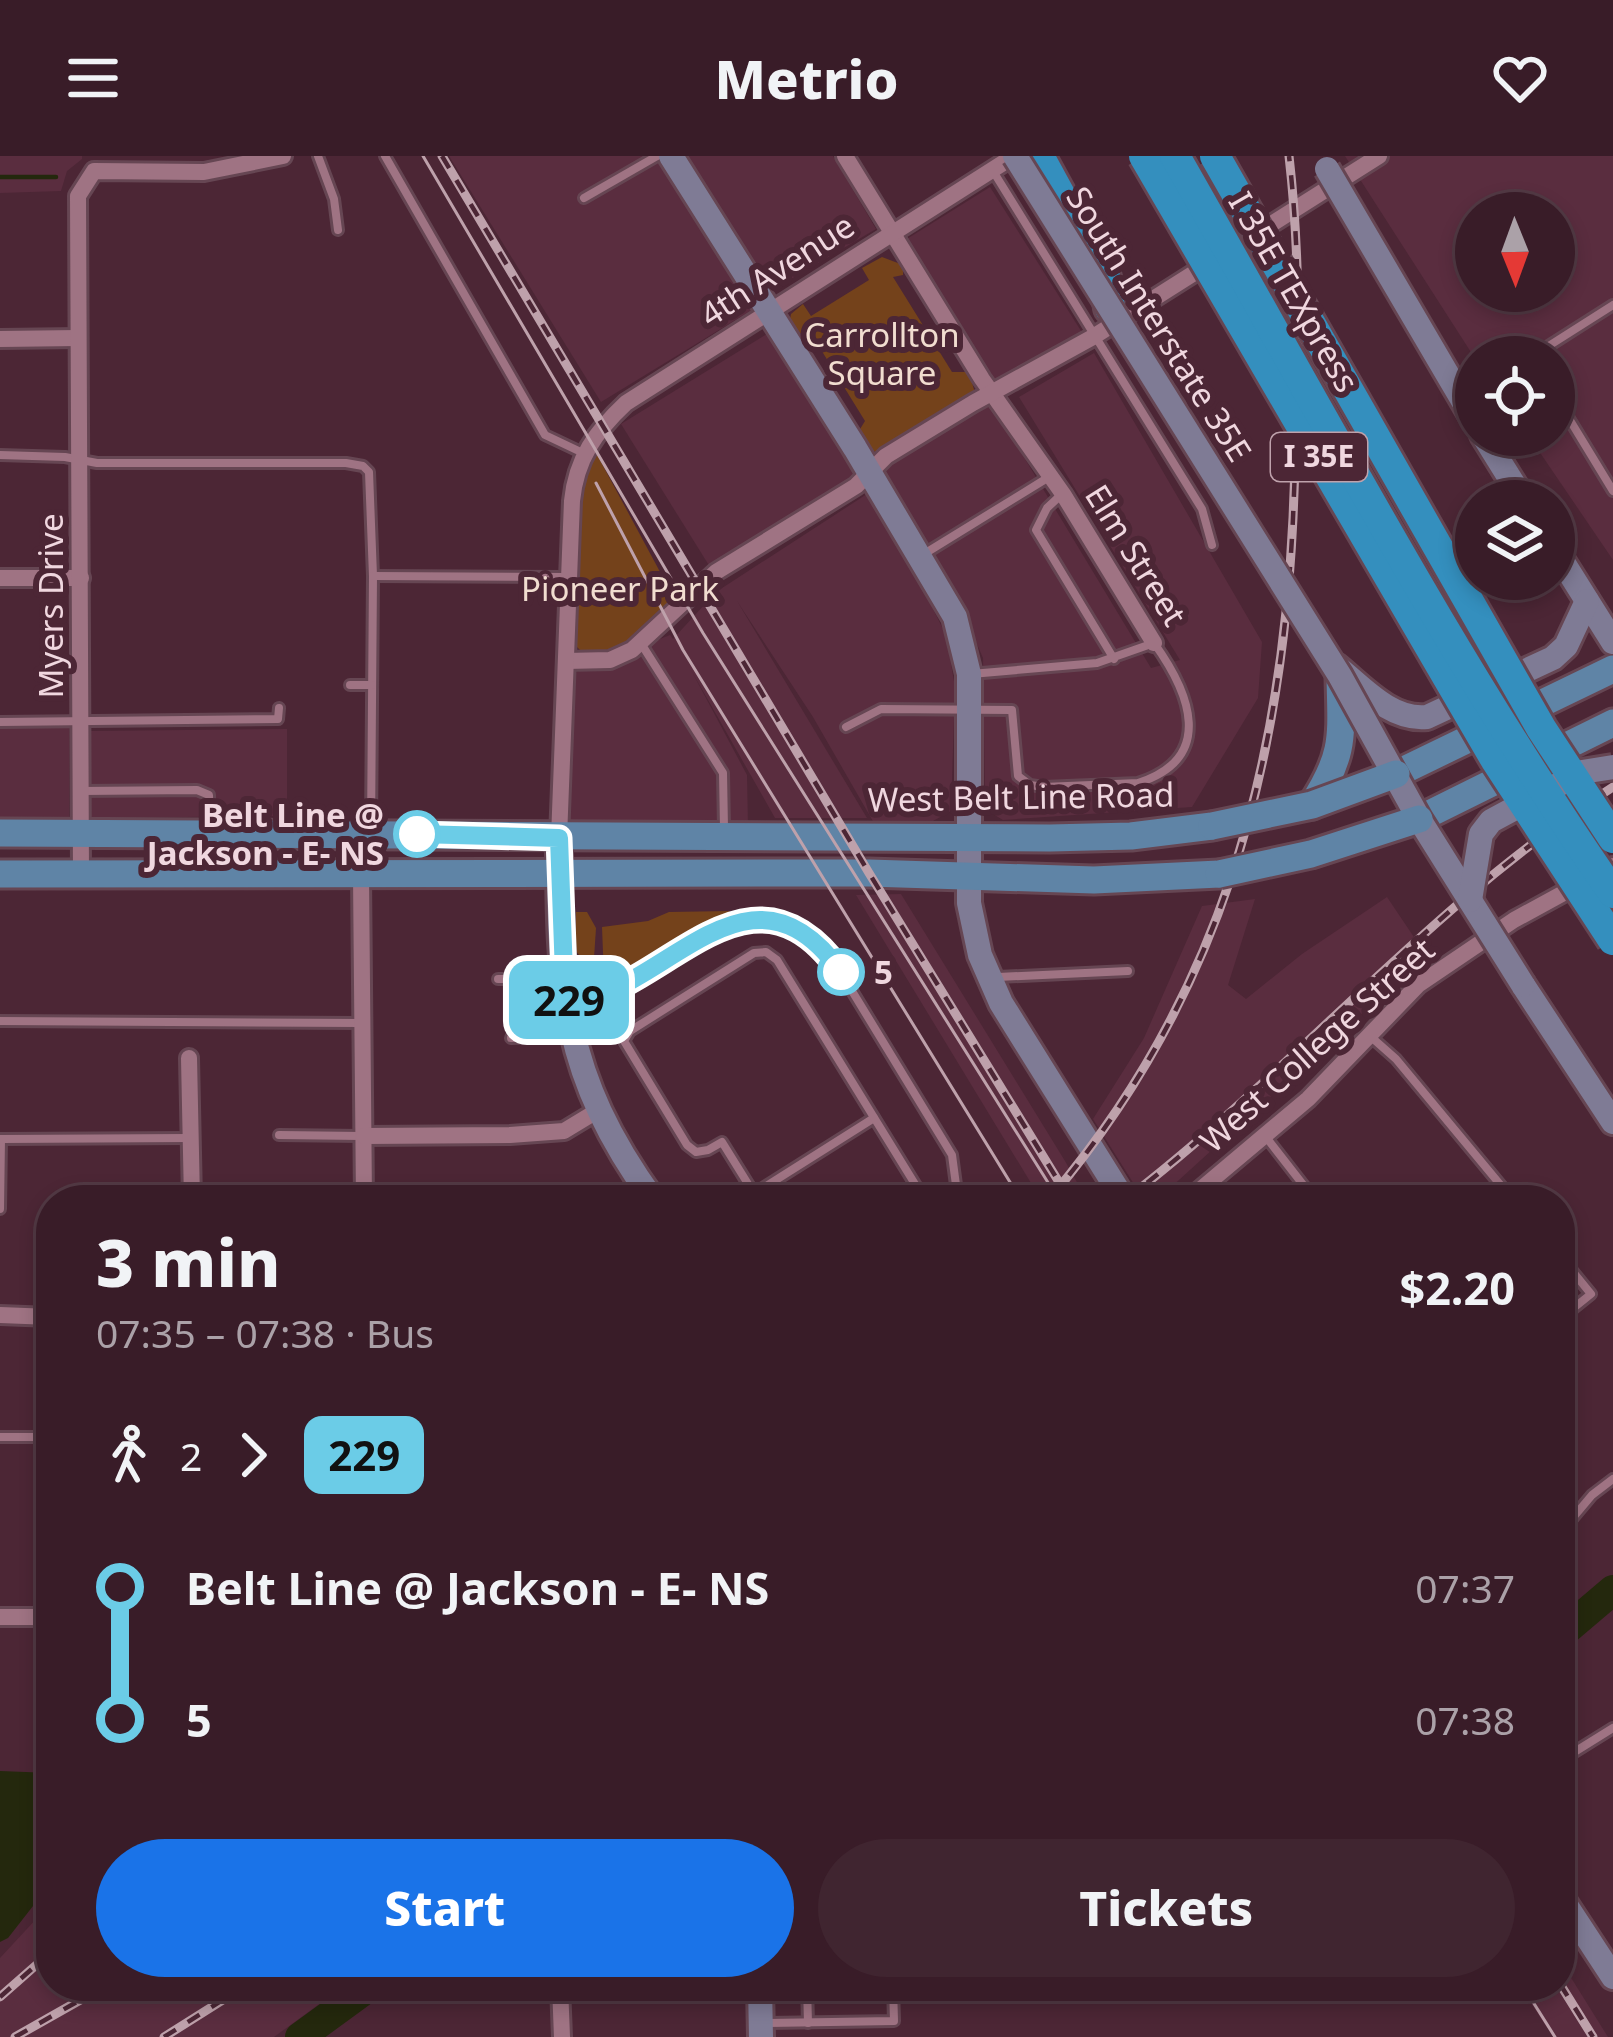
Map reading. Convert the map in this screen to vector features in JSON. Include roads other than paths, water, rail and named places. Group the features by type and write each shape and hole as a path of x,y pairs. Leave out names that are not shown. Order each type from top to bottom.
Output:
{"highway":[{"path":"1039,156 1105,277 1110,308"},
{"name":"I 35E","path":"1144,156 1495,759 1613,940"},
{"name":"I 35E TEXpress","path":"1175,156 1458,650 1564,824 1613,893"},
{"name":"I 35E","path":"1215,156 1541,728 1613,838"}],"main road":[{"path":"671,156 955,617 969,674 973,928 1001,1003 1115,1185"},
{"name":"South Interstate 35E","path":"1014,156 1335,668 1419,819 1613,1122"},
{"path":"1319,156 1455,387"},
{"path":"1575,582 1613,642"},
{"path":"1335,668 1392,710 1407,717 1427,717 1553,658 1566,646 1587,601"},
{"path":"1312,805 1341,749 1335,668"},
{"name":"West Belt Line Road","path":"0,833 758,839 1131,836 1212,826 1312,805 1396,774 1613,669"},
{"path":"0,874 970,875 1136,880 1219,874 1344,845 1419,819 1613,723"},
{"path":"1470,900 1481,834 1491,821 1582,772 1613,767"},
{"path":"559,838 563,990 573,1036 597,1111 644,1185"},
{"path":"1575,1934 1613,1977"}],"street":[{"path":"94,163 227,171 283,156"},
{"name":"Elm Street","path":"845,156 1154,643"},
{"name":"4th Avenue","path":"585,452 602,426 626,403 1014,156"},
{"path":"566,661 610,660 641,644 716,572 856,486 868,471 938,424 1093,337 1379,156"},
{"name":"Myers Drive","path":"81,874 76,211 80,188 94,163"},
{"path":"0,339 78,338"},
{"path":"559,838 573,487 585,452"},
{"path":"0,578 80,578"},
{"name":"West College Street","path":"1206,1185 1265,1136 1418,985 1514,920 1613,866"},
{"path":"361,875 364,1185"},
{"path":"189,1058 192,1185"},
{"path":"364,1136 564,1131 597,1111"},
{"path":"0,1315 36,1316"},
{"path":"0,1617 36,1616"},
{"path":"561,2001 562,2037"}],"lane":[{"path":"318,156 334,199 338,230"},
{"path":"385,156 545,435 585,452"},
{"path":"584,198 657,156"},
{"path":"992,170 1202,509 1212,544"},
{"path":"1564,336 1613,305"},
{"path":"1575,429 1613,491"},
{"path":"0,455 65,457 80,462 363,466 372,480 371,833"},
{"path":"921,556 1051,476"},
{"path":"1063,494 1047,508 1036,530 1114,659"},
{"path":"374,576 567,577"},
{"path":"969,674 1114,659 1154,643"},
{"name":"Elm Street","path":"969,708 1012,710 1018,776 1030,785 1089,787 1153,778 1180,757 1190,724 1175,674 1154,643"},
{"path":"641,644 724,773 724,838"},
{"path":"350,685 371,685"},
{"path":"0,722 278,719 278,708"},
{"path":"846,727 881,709 969,708"},
{"path":"81,791 197,790 209,795 210,832"},
{"path":"498,979 563,990 614,990 725,925 771,922 792,928 838,968 952,1155 956,1185"},
{"path":"749,1185 722,1142 696,1152 687,1145 624,1041 630,1031 754,953 766,952 777,960 916,1185"},
{"path":"989,977 1128,971"},
{"path":"0,1021 362,1023"},
{"path":"511,1038 573,1036"},
{"path":"1370,1036 1396,1059 1501,1185"},
{"path":"774,1185 874,1118"},
{"path":"279,1135 364,1136"},
{"path":"1265,1136 1304,1185"},
{"path":"0,1209 1,1139 191,1138"},
{"path":"1575,1274 1591,1294 1575,1307"},
{"path":"0,1437 36,1437"},
{"path":"1575,1515 1613,1479"},
{"path":"1575,1752 1613,1728"},
{"path":"807,2001 808,2023"},
{"path":"761,2030 808,2023 894,2021 893,2001"}],"waterway":[{"path":"0,177 56,177"},
{"path":"1575,1622 1613,1590"},
{"path":"300,2037 349,2001"}],"tram line":[{"path":"423,156 703,633 1050,1185"},
{"path":"596,483 683,650 1012,1185"},
{"path":"1532,2001 1555,2037"}],"railway":[{"path":"442,156 1061,1185"},
{"path":"1060,1185 1109,1121 1158,1043 1198,962 1230,879 1255,793 1274,704 1293,518 1298,292 1289,156"},
{"path":"1144,1185 1248,1097 1483,883 1613,787"},
{"path":"0,1997 36,1965"},
{"path":"15,2037 79,2001"},
{"path":"164,2037 221,2001"},
{"path":"1571,2001 1593,2037"}],"place":[{"name":"Belt Line @ Jackson - E- NS","path":"417,834"},
{"name":"5","path":"841,972"}],"park label":[{"name":"Carrollton Square","path":"882,354"},
{"name":"Pioneer Park","path":"620,589"}]}
